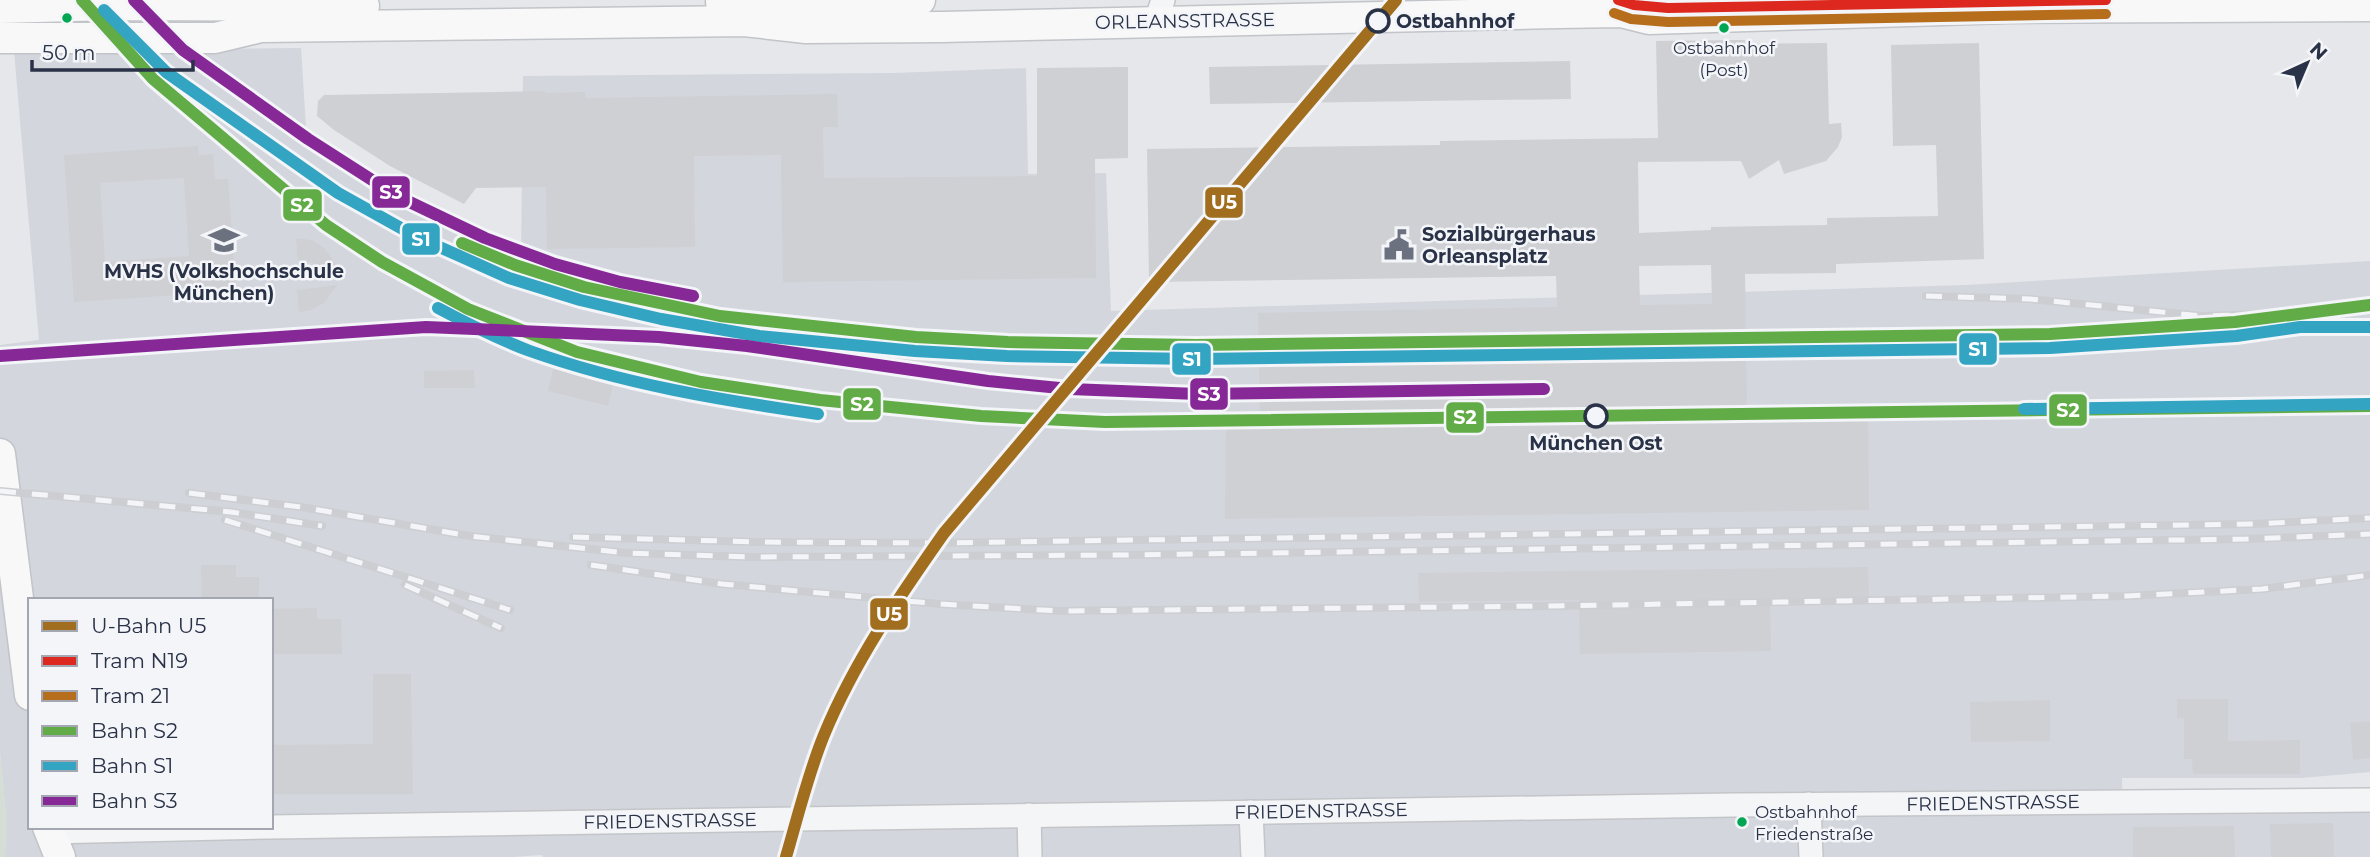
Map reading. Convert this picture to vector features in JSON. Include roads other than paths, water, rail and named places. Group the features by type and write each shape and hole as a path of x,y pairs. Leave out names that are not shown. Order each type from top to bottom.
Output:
{"main road":[{"name":"ORLEANSSTRASSE","path":"0,8 209,3 771,9 920,0"},
{"name":"ORLEANSSTRASSE","path":"771,9 806,28 941,27 1160,11 1620,6 1649,19 2009,4 2370,6"},
{"name":"ORLEANSSTRASSE","path":"0,38 215,38 261,27 744,21 771,9"},
{"path":"0,454 28,679"}],"street":[{"name":"FRIEDENSTRASSE","path":"273,827 1810,804 2370,800"},
{"path":"1810,804 1811,857"},
{"path":"1251,812 1253,857"},
{"path":"1029,815 1030,857"},
{"name":"FRIEDENSTRASSE","path":"49,843 242,829"}],"railway":[{"path":"1926,296 2030,299 2202,316 2299,313"},
{"path":"1543,359 1935,352 2072,342 2235,322"},
{"path":"2290,407 2370,400"},
{"path":"0,491 231,512 322,526"},
{"path":"189,493 301,507 470,536 627,553 749,557 1128,555 2247,539 2370,534"},
{"path":"573,537 931,543 2253,524 2370,518"},
{"path":"225,520 510,610"},
{"path":"591,565 722,584 940,604 1060,611 2127,596 2262,589 2370,575"},
{"path":"405,585 501,628"}],"metro line":[{"name":"U5","path":"786,857 813,765 836,708 878,631 944,533 1396,0"}],"tram line":[{"name":"N19","path":"1618,0 1634,5 1668,8 2106,0"},
{"name":"21","path":"1614,13 1631,19 1668,22 2106,14"}],"rail line":[{"name":"S2","path":"82,0 153,79 326,225 382,262 468,309 577,352 701,382 820,400 981,416 1105,422 2370,406"},
{"name":"S3","path":"134,0 183,50 308,139 397,196 485,238 555,264 620,282 693,296"},
{"name":"S1","path":"104,10 166,72 338,193 417,237 509,278 580,300 661,319 759,336 915,351 1007,356 1196,359 2050,348 2236,336 2300,327 2370,327"},
{"name":"S2","path":"462,243 515,265 584,287 720,316 916,337 1008,342 1196,345 2050,334 2235,322 2370,305"},
{"name":"S1","path":"438,308 518,346 600,373 708,397 818,414"},
{"name":"S3","path":"0,356 426,327 659,337 747,346 988,381 1070,389 1197,394 1544,389"},
{"name":"S1","path":"2024,409 2370,404"}],"place":[{"name":"Ostbahnhof","path":"1378,21"},
{"name":"Ostbahnhof (Post)","path":"1724,28"},
{"name":"MVHS (Volkshochschule München)","path":"224,240"},
{"name":"Sozialbürgerhaus Orleansplatz","path":"1399,245"},
{"name":"München Ost","path":"1596,416"},
{"name":"Ostbahnhof Friedenstraße","path":"1742,822"}]}
